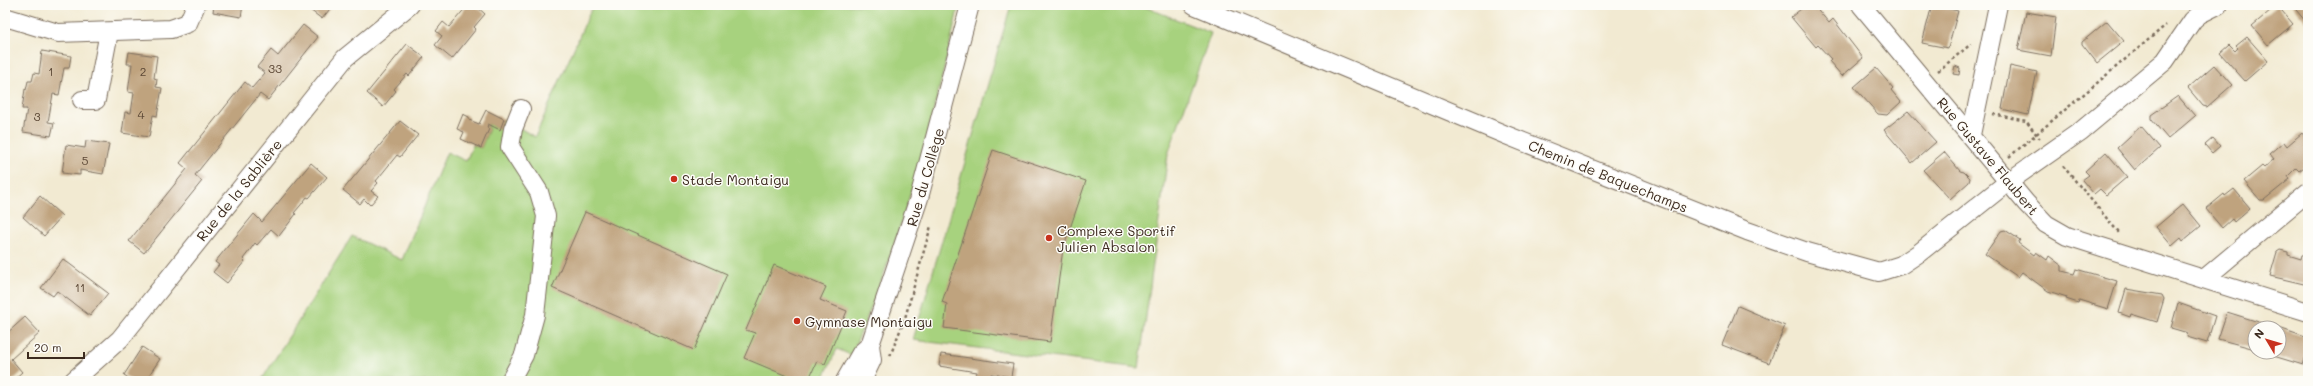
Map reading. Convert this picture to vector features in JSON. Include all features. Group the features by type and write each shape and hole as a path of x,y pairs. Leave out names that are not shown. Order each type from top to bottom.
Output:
{"street":[{"path":"5,17 58,33 109,32 171,28 188,23 196,5"},
{"name":"Rue de la Sablière","path":"73,381 120,339 345,58 410,5"},
{"name":"Rue du Collège","path":"862,381 872,360 870,345 919,198 970,5"},
{"name":"Chemin de Baquechamps","path":"1194,5 1506,135 1702,214 1785,244 1868,270 1879,272 1901,265 2008,182 2052,153 2081,131 2165,61 2185,31 2196,10"},
{"name":"Rue Gustave Flaubert","path":"1861,5 2008,182 2038,216 2051,227 2067,236 2124,255 2308,312"},
{"path":"1971,136 1998,5"},
{"path":"2196,10 2218,5"},
{"path":"82,100 96,100 109,32"},
{"path":"510,381 524,354 535,315 546,216 539,192 510,147 513,129 521,110"},
{"path":"2204,279 2308,192"},
{"name":"Rue du Collège","path":"845,381 860,353 870,345"}],"path":[{"path":"1997,167 2172,20"},
{"path":"1925,82 1981,36 1991,37"},
{"path":"1976,111 2026,121 2126,242 2124,255"}],"green space":[{"name":"Stade Montaigu","path":"593,5 959,5 938,94 914,183 885,270 851,355 837,349 822,381 261,381 352,236 402,260 447,152 466,161 473,145 481,148 489,129 487,128 488,124 500,129 504,119 535,137"},
{"name":"Complexe Sportif Julien Absalon","path":"1011,5 1140,5 1211,33 1168,154 1139,368 913,340"}],"building":[{"path":"214,5 243,5 241,17 213,12"},
{"path":"308,5 333,5 322,19 306,7"},
{"path":"468,5 475,5 485,14 474,27 476,29 452,59 435,45 442,36 436,31 443,22 449,27"},
{"path":"1806,5 1814,5 1829,23 1833,19 1863,58 1842,76 1829,61 1831,59 1818,45 1816,47 1791,17"},
{"path":"1932,5 1958,11 1948,48 1922,43"},
{"path":"2277,5 2293,24 2268,45 2252,26"},
{"path":"2292,5 2308,5 2308,21 2306,22"},
{"path":"2026,12 2056,17 2051,56 2018,50"},
{"path":"2107,21 2124,41 2097,63 2082,42"},
{"path":"303,25 318,37 268,100 260,94 195,175 202,181 144,253 129,241 187,169 180,163 245,82 252,88 265,73 257,67 271,50 278,56"},
{"path":"2247,37 2268,61 2245,81 2220,53 2229,45 2235,51 2238,48 2236,46"},
{"path":"407,44 424,57 409,76 407,74 394,89 396,91 383,107 367,93"},
{"path":"42,51 71,56 69,68 64,68 59,95 53,94 48,122 54,123 51,136 23,132 27,109 22,109 25,89 26,90 28,81 32,81 34,73 39,74"},
{"path":"129,52 157,56 154,78 157,79 156,87 162,88 157,116 153,115 149,137 122,133 125,112 131,113 134,93 128,92 132,64 127,64"},
{"path":"2214,65 2232,85 2207,107 2203,106 2188,88"},
{"path":"1955,66 1960,68 1959,75 1953,74"},
{"path":"2010,66 2037,72 2028,115 2002,109"},
{"path":"1876,68 1893,88 1891,90 1901,102 1887,115 1878,114 1854,87"},
{"path":"2178,96 2195,116 2168,139 2151,119 2151,115"},
{"path":"486,110 504,119 500,130 488,124 487,128 489,129 481,148 461,139 464,132 457,129 463,114 469,117 469,120 479,124"},
{"path":"1908,111 1936,142 1912,163 1884,130"},
{"path":"400,121 418,135 400,157 397,155 376,181 378,183 371,191 378,196 370,205 364,199 360,204 343,190"},
{"path":"2141,126 2160,148 2135,170 2117,148"},
{"path":"2302,133 2308,141 2308,164 2299,171 2296,168 2288,176 2290,179 2264,200 2260,200 2244,181 2262,166 2264,168 2274,159 2270,154 2284,142 2287,146"},
{"path":"2213,138 2220,146 2212,153 2205,145"},
{"path":"86,141 109,144 103,174 80,170 80,175 62,173 66,145 85,148"},
{"path":"993,150 1086,181 1063,249 1050,342 944,328 947,304 942,302"},
{"path":"1944,152 1960,171 1964,172 1970,178 1969,182 1950,199 1923,170"},
{"path":"2106,152 2127,177 2106,195 2100,189 2094,194 2082,180 2089,175 2085,171"},
{"path":"311,163 327,177 309,198 307,197 294,213 296,214 279,236 271,229 257,245 255,243 243,259 245,261 227,283 213,272 219,265 215,262 254,214 262,222"},
{"path":"2234,189 2250,208 2234,222 2232,219 2222,228 2206,209 2224,194 2225,196"},
{"path":"40,196 62,216 44,236 23,217"},
{"path":"2183,204 2201,226 2183,241 2181,238 2172,246 2156,227"},
{"path":"585,212 727,274 694,350 552,288"},
{"path":"2005,230 2020,240 2018,243 2034,255 2036,252 2047,260 2049,256 2062,266 2062,271 2074,274 2076,269 2117,281 2108,309 2079,300 2078,303 2066,299 2067,297 2048,291 2022,272 2018,277 1985,254 2001,231"},
{"path":"2280,250 2288,252 2288,255 2301,259 2302,255 2308,254 2308,285 2270,276 2277,252"},
{"path":"63,259 108,293 90,316 57,291 53,296 41,288"},
{"name":"Gymnase Montaigu","path":"774,265 826,287 820,300 847,311 825,364 817,361 808,381 799,381 744,358 755,333 746,330"},
{"path":"2126,289 2162,295 2164,299 2157,322 2131,314 2130,317 2119,313"},
{"path":"2178,303 2215,316 2207,343 2187,337 2188,333 2171,328"},
{"path":"1738,306 1785,326 1769,363 1722,345"},
{"path":"2227,312 2252,320 2247,320 2247,347 2218,339"},
{"path":"25,317 40,333 11,359 22,372 12,381 5,381 5,335"},
{"path":"2287,331 2308,338 2308,350 2303,365 2287,360"},
{"path":"142,347 160,359 145,381 133,381 124,375"},
{"path":"941,354 1013,364 1011,377 991,374 990,381 975,381 977,372 939,366"}],"place":[{"name":"Stade Montaigu","path":"674,179"},
{"name":"Complexe Sportif Julien Absalon","path":"1049,238"},
{"name":"Gymnase Montaigu","path":"797,321"}]}
